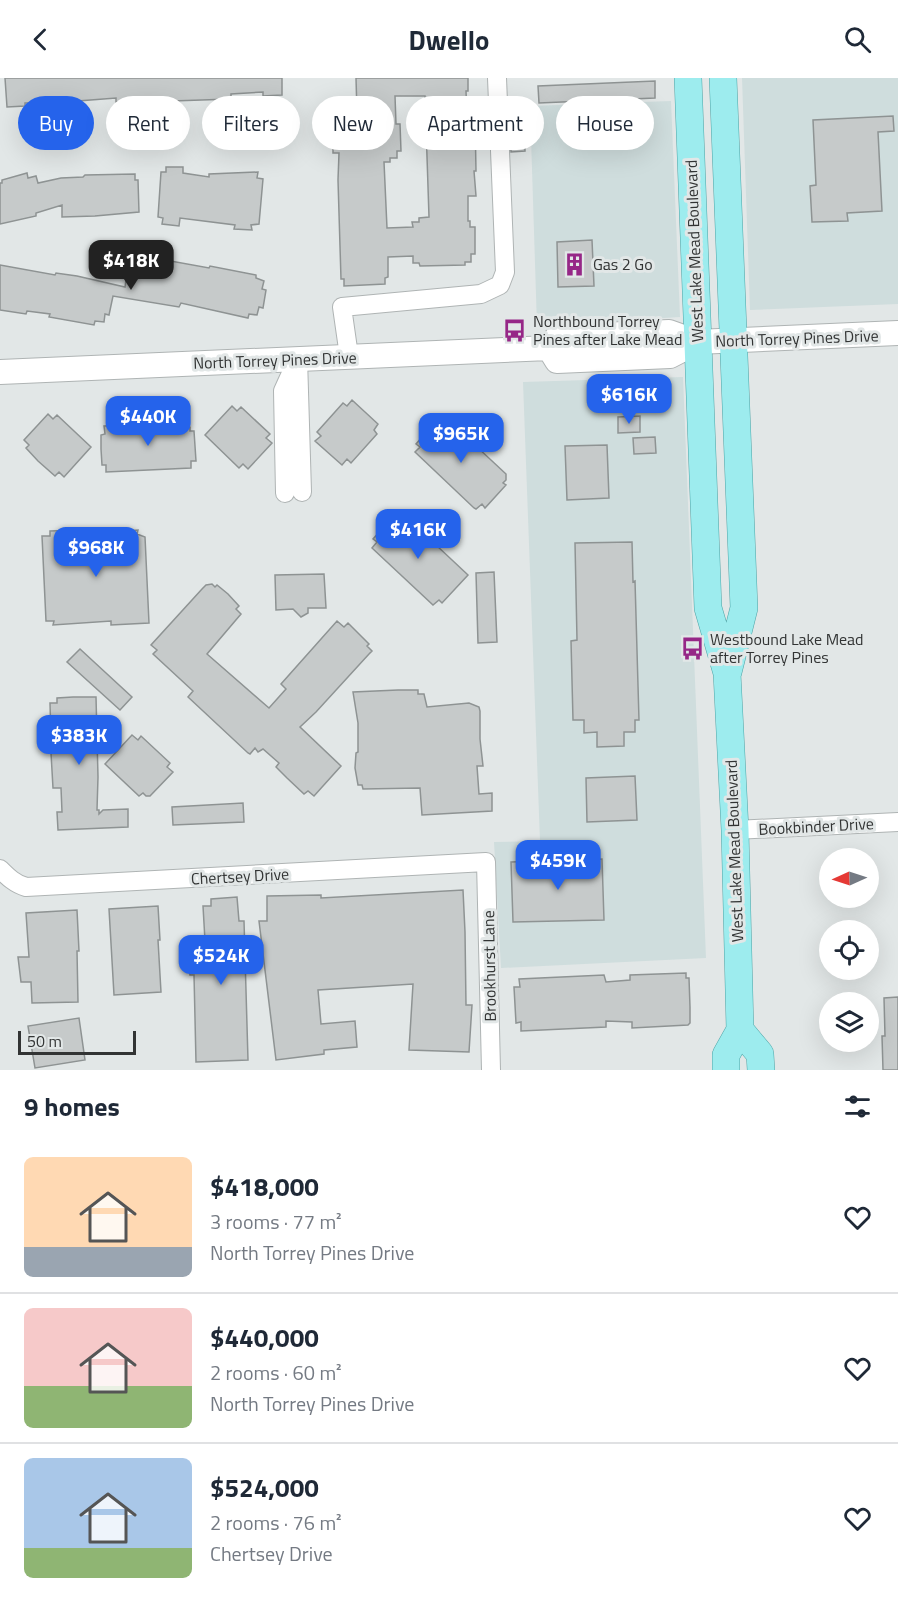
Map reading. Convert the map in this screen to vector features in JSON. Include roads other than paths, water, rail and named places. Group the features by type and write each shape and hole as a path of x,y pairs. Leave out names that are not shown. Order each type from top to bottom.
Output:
{"main road":[{"name":"West Lake Mead Boulevard","path":"688,78 696,342 708,608 727,673 735,830 740,1030 726,1055 726,1070"},
{"name":"West Lake Mead Boulevard","path":"723,78 744,608 727,673"},
{"name":"North Torrey Pines Drive","path":"0,372 549,348 558,337 669,332 696,342 898,333"},
{"path":"740,1030 760,1054 761,1070"}],"street":[{"path":"349,356 342,307 481,294 500,285 505,272 497,78"},
{"path":"293,493 298,358"},
{"name":"Bookbinder Drive","path":"735,830 898,822"},
{"name":"Chertsey Drive","path":"0,868 11,880 26,887 486,862"},
{"name":"Brookhurst Lane","path":"486,862 491,1070"}],"place":[{"name":"Gas 2 Go","path":"575,264"},
{"name":"Northbound Torrey Pines after Lake Mead","path":"515,330"},
{"name":"Westbound Lake Mead after Torrey Pines","path":"692,648"}]}
